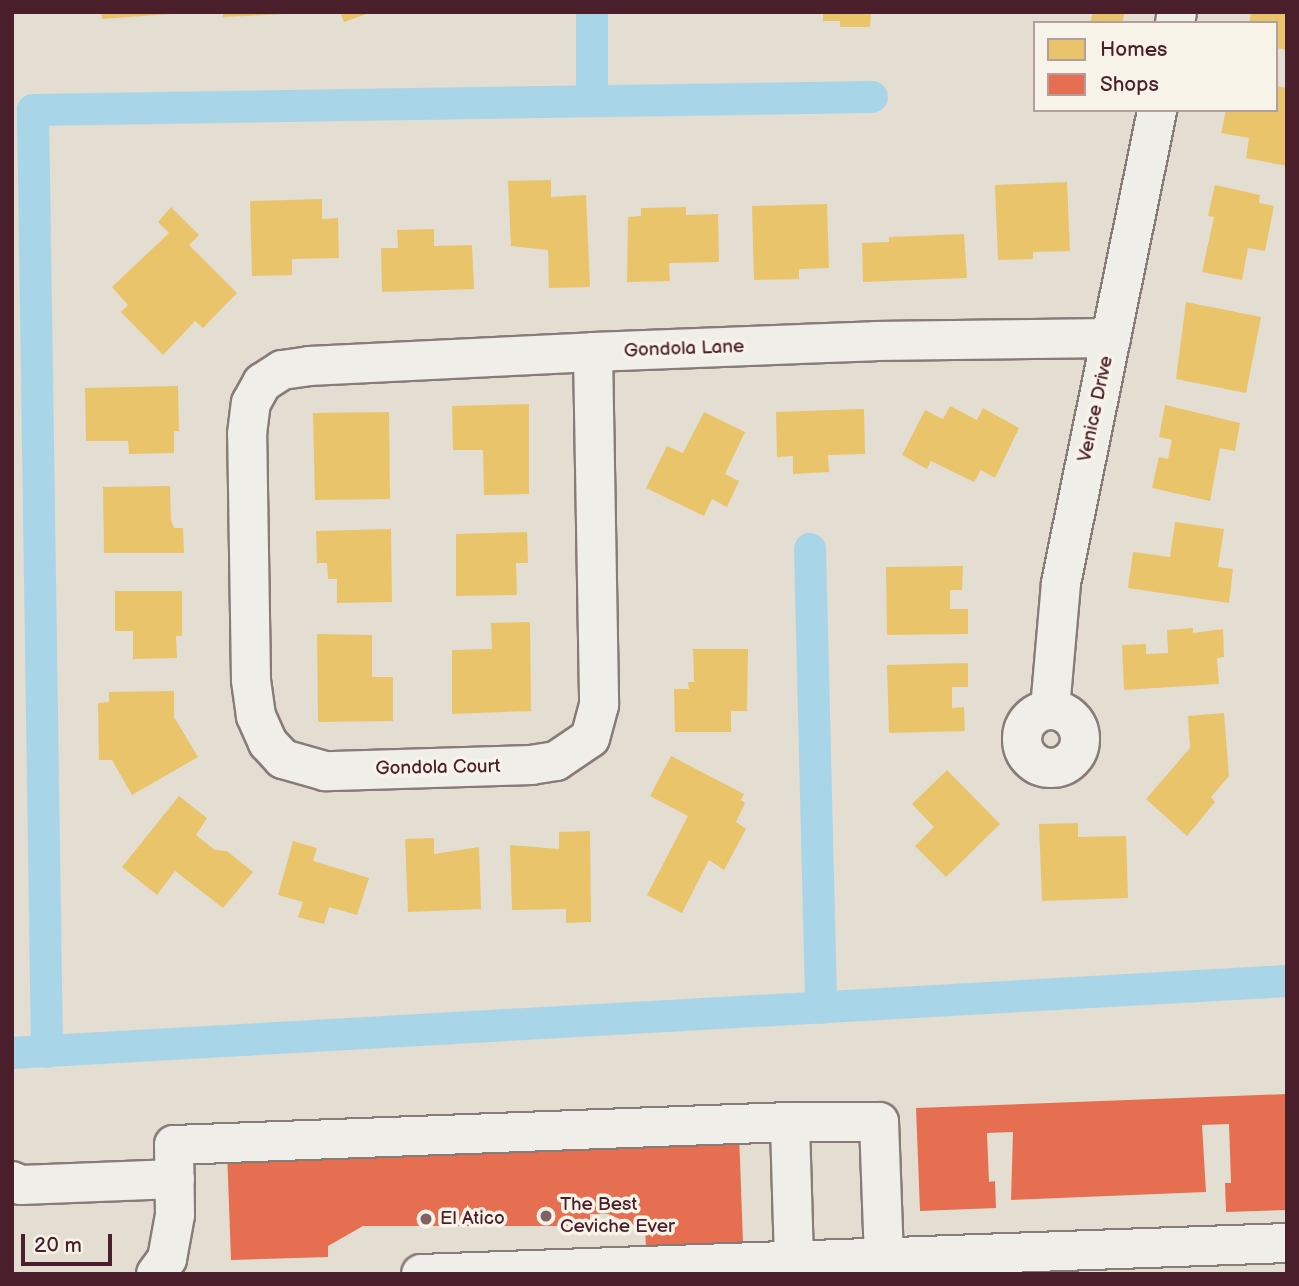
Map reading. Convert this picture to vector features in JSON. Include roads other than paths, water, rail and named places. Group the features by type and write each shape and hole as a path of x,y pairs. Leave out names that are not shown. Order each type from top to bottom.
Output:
{"street":[{"name":"Venice Drive","path":"1050,709 1060,583 1157,112"},
{"name":"Gondola Lane","path":"262,383 282,370 309,366 875,341 1111,338"},
{"name":"Gondola Court","path":"262,383 251,403 247,447 251,679 256,716 268,743 284,759 325,771 532,765 556,761 579,749 590,738 599,705 593,352"},
{"path":"790,1122 794,1260"},
{"path":"17,1183 174,1162 790,1122 879,1122 884,1256"},
{"path":"156,1274 167,1259 175,1215 174,1162"},
{"path":"421,1274 746,1268 794,1260 1287,1243"}],"waterway":[{"path":"592,12 592,99"},
{"path":"47,1052 33,110 872,97"},
{"path":"810,549 821,1008"},
{"path":"12,1053 1287,981"}],"place":[{"name":"The Best Ceviche Ever","path":"546,1216"},
{"name":"El Atico","path":"426,1219"}]}
